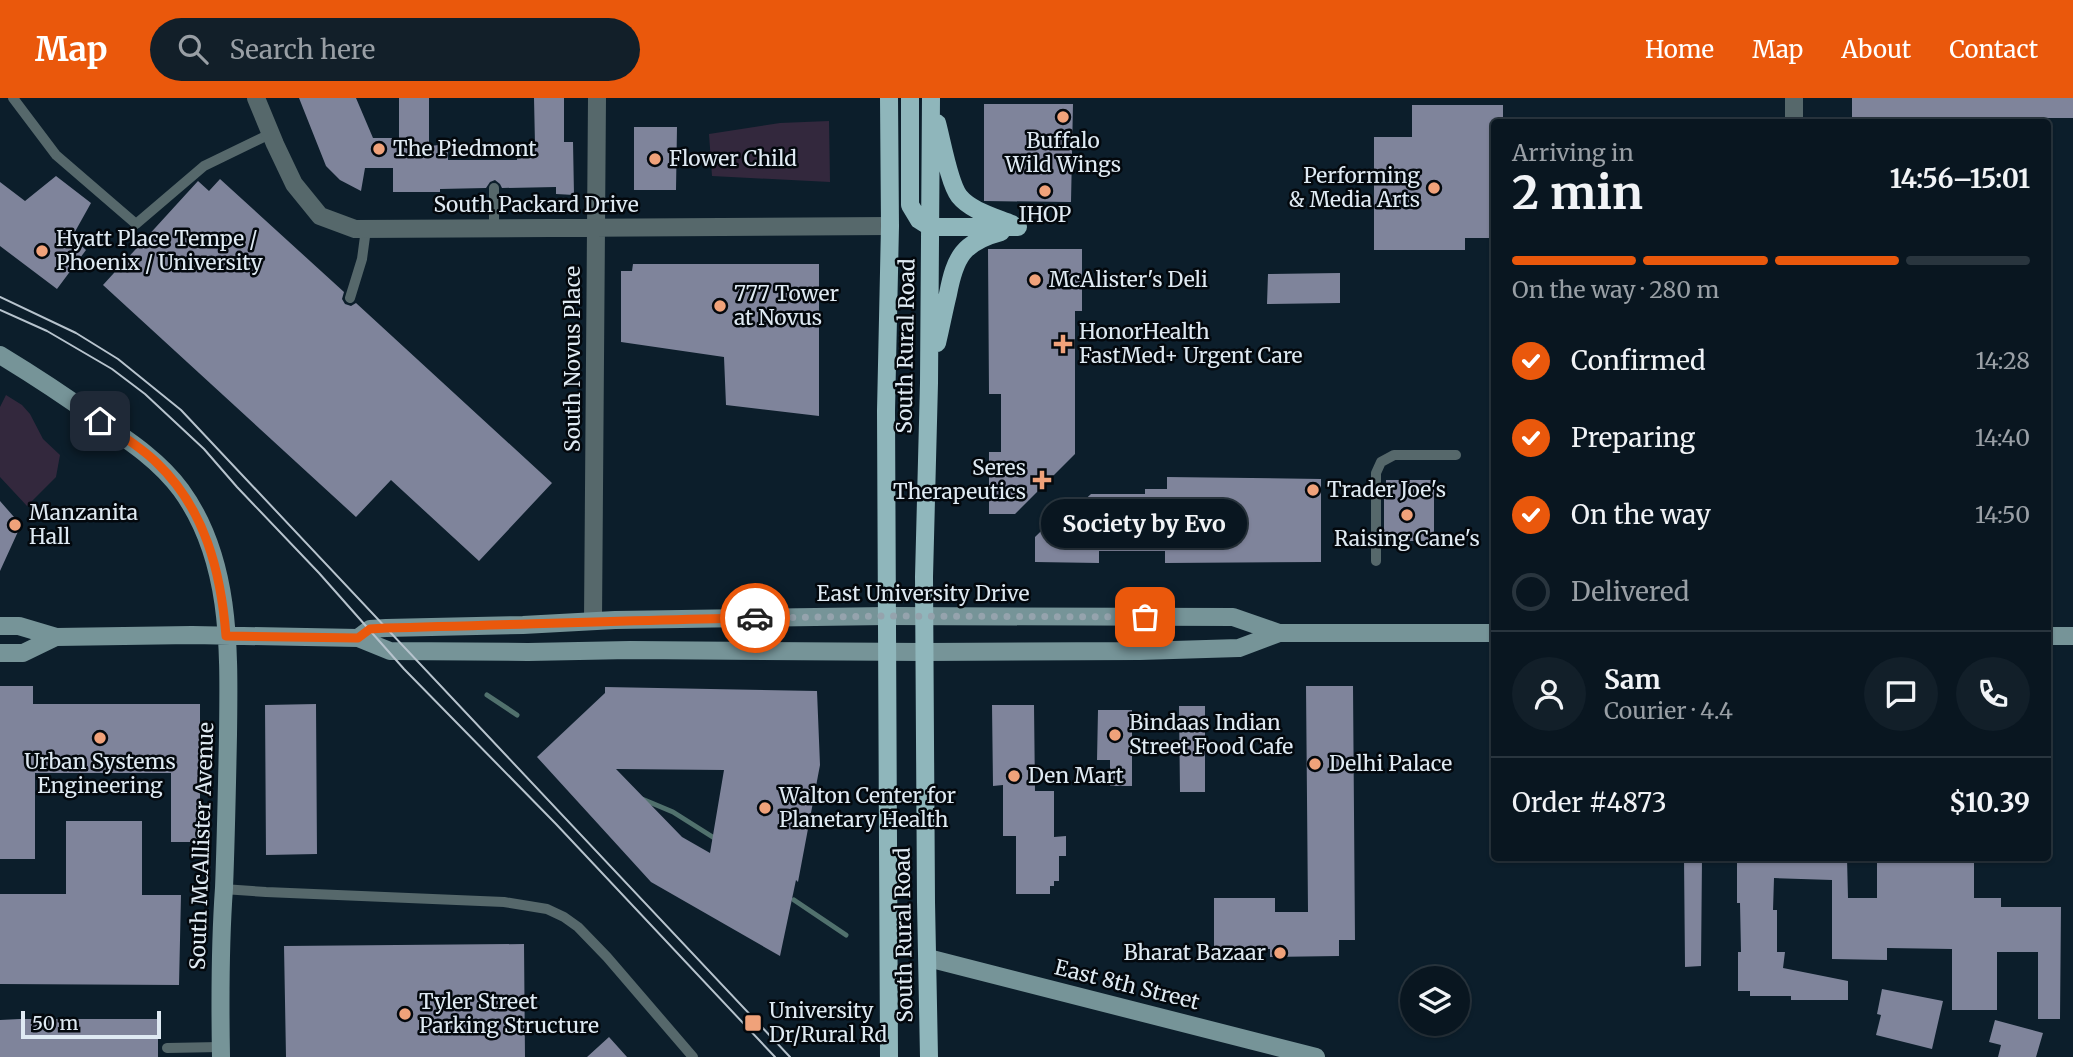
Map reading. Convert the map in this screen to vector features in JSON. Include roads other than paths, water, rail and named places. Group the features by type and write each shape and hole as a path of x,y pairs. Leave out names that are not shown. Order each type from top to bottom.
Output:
{"main road":[{"name":"South Rural Road","path":"889,98 890,226 886,411 889,1057"},
{"path":"910,98 910,205 919,220 930,227 1018,227"},
{"name":"South Rural Road","path":"929,1057 924,617 931,98"},
{"path":"931,98 957,194 978,210 1018,227"},
{"path":"929,383 957,259 972,243 988,235 1018,227"},
{"name":"South McAllister Avenue","path":"0,355 156,461 175,482 196,514 208,541 220,583 229,673 220,1052"},
{"name":"East University Drive","path":"358,638 370,629 593,621 886,616 1233,617 1279,633 1491,633"},
{"name":"East University Drive","path":"0,626 19,626 56,637 358,638 390,651 1140,651 1239,648 1279,633"},
{"path":"2051,636 2073,636"},
{"name":"East University Drive","path":"0,653 23,653 56,637"},
{"name":"East 8th Street","path":"928,958 1316,1057"}],"street":[{"name":"South Packard Drive","path":"257,98 270,134 294,184 320,216 355,229 890,226"},
{"name":"South Novus Place","path":"593,621 597,98"},
{"path":"1794,98 1794,119"}],"lane":[{"path":"13,98 56,155 136,224 204,166 270,134"},
{"path":"494,188 494,228"},
{"path":"350,298 362,259 366,229"},
{"path":"1376,562 1376,473 1381,462 1394,455 1456,455"},
{"path":"223,888 504,902 547,909 578,927 692,1057"},
{"path":"167,1048 220,1052"}],"waterway":[{"path":"487,695 517,715"},
{"path":"642,799 673,812 719,841"},
{"path":"794,900 846,935"}],"tram line":[{"path":"0,297 76,333 118,359 181,410 790,1057"},
{"path":"0,310 47,331 112,369 145,394 204,449 404,669 556,824 775,1057"}],"place":[{"name":"Buffalo Wild Wings","path":"1063,117"},
{"name":"The Piedmont","path":"379,149"},
{"name":"Flower Child","path":"655,159"},
{"name":"Performing & Media Arts","path":"1434,188"},
{"name":"IHOP","path":"1045,191"},
{"name":"Hyatt Place Tempe / Phoenix / University","path":"42,251"},
{"name":"McAlister's Deli","path":"1035,280"},
{"name":"777 Tower at Novus","path":"720,306"},
{"name":"HonorHealth FastMed+ Urgent Care","path":"1063,344"},
{"name":"Seres Therapeutics","path":"1042,480"},
{"name":"Trader Joe's","path":"1313,490"},
{"name":"Raising Cane's","path":"1407,515"},
{"name":"Manzanita Hall","path":"15,525"},
{"name":"Society by Evo","path":"1145,617"},
{"name":"Bindaas Indian Street Food Cafe","path":"1115,735"},
{"name":"Urban Systems Engineering","path":"100,738"},
{"name":"Delhi Palace","path":"1315,764"},
{"name":"Den Mart","path":"1014,776"},
{"name":"Walton Center for Planetary Health","path":"765,808"},
{"name":"Bharat Bazaar","path":"1280,953"},
{"name":"Tyler Street Parking Structure","path":"405,1014"},
{"name":"University Dr/Rural Rd","path":"753,1023"}]}
